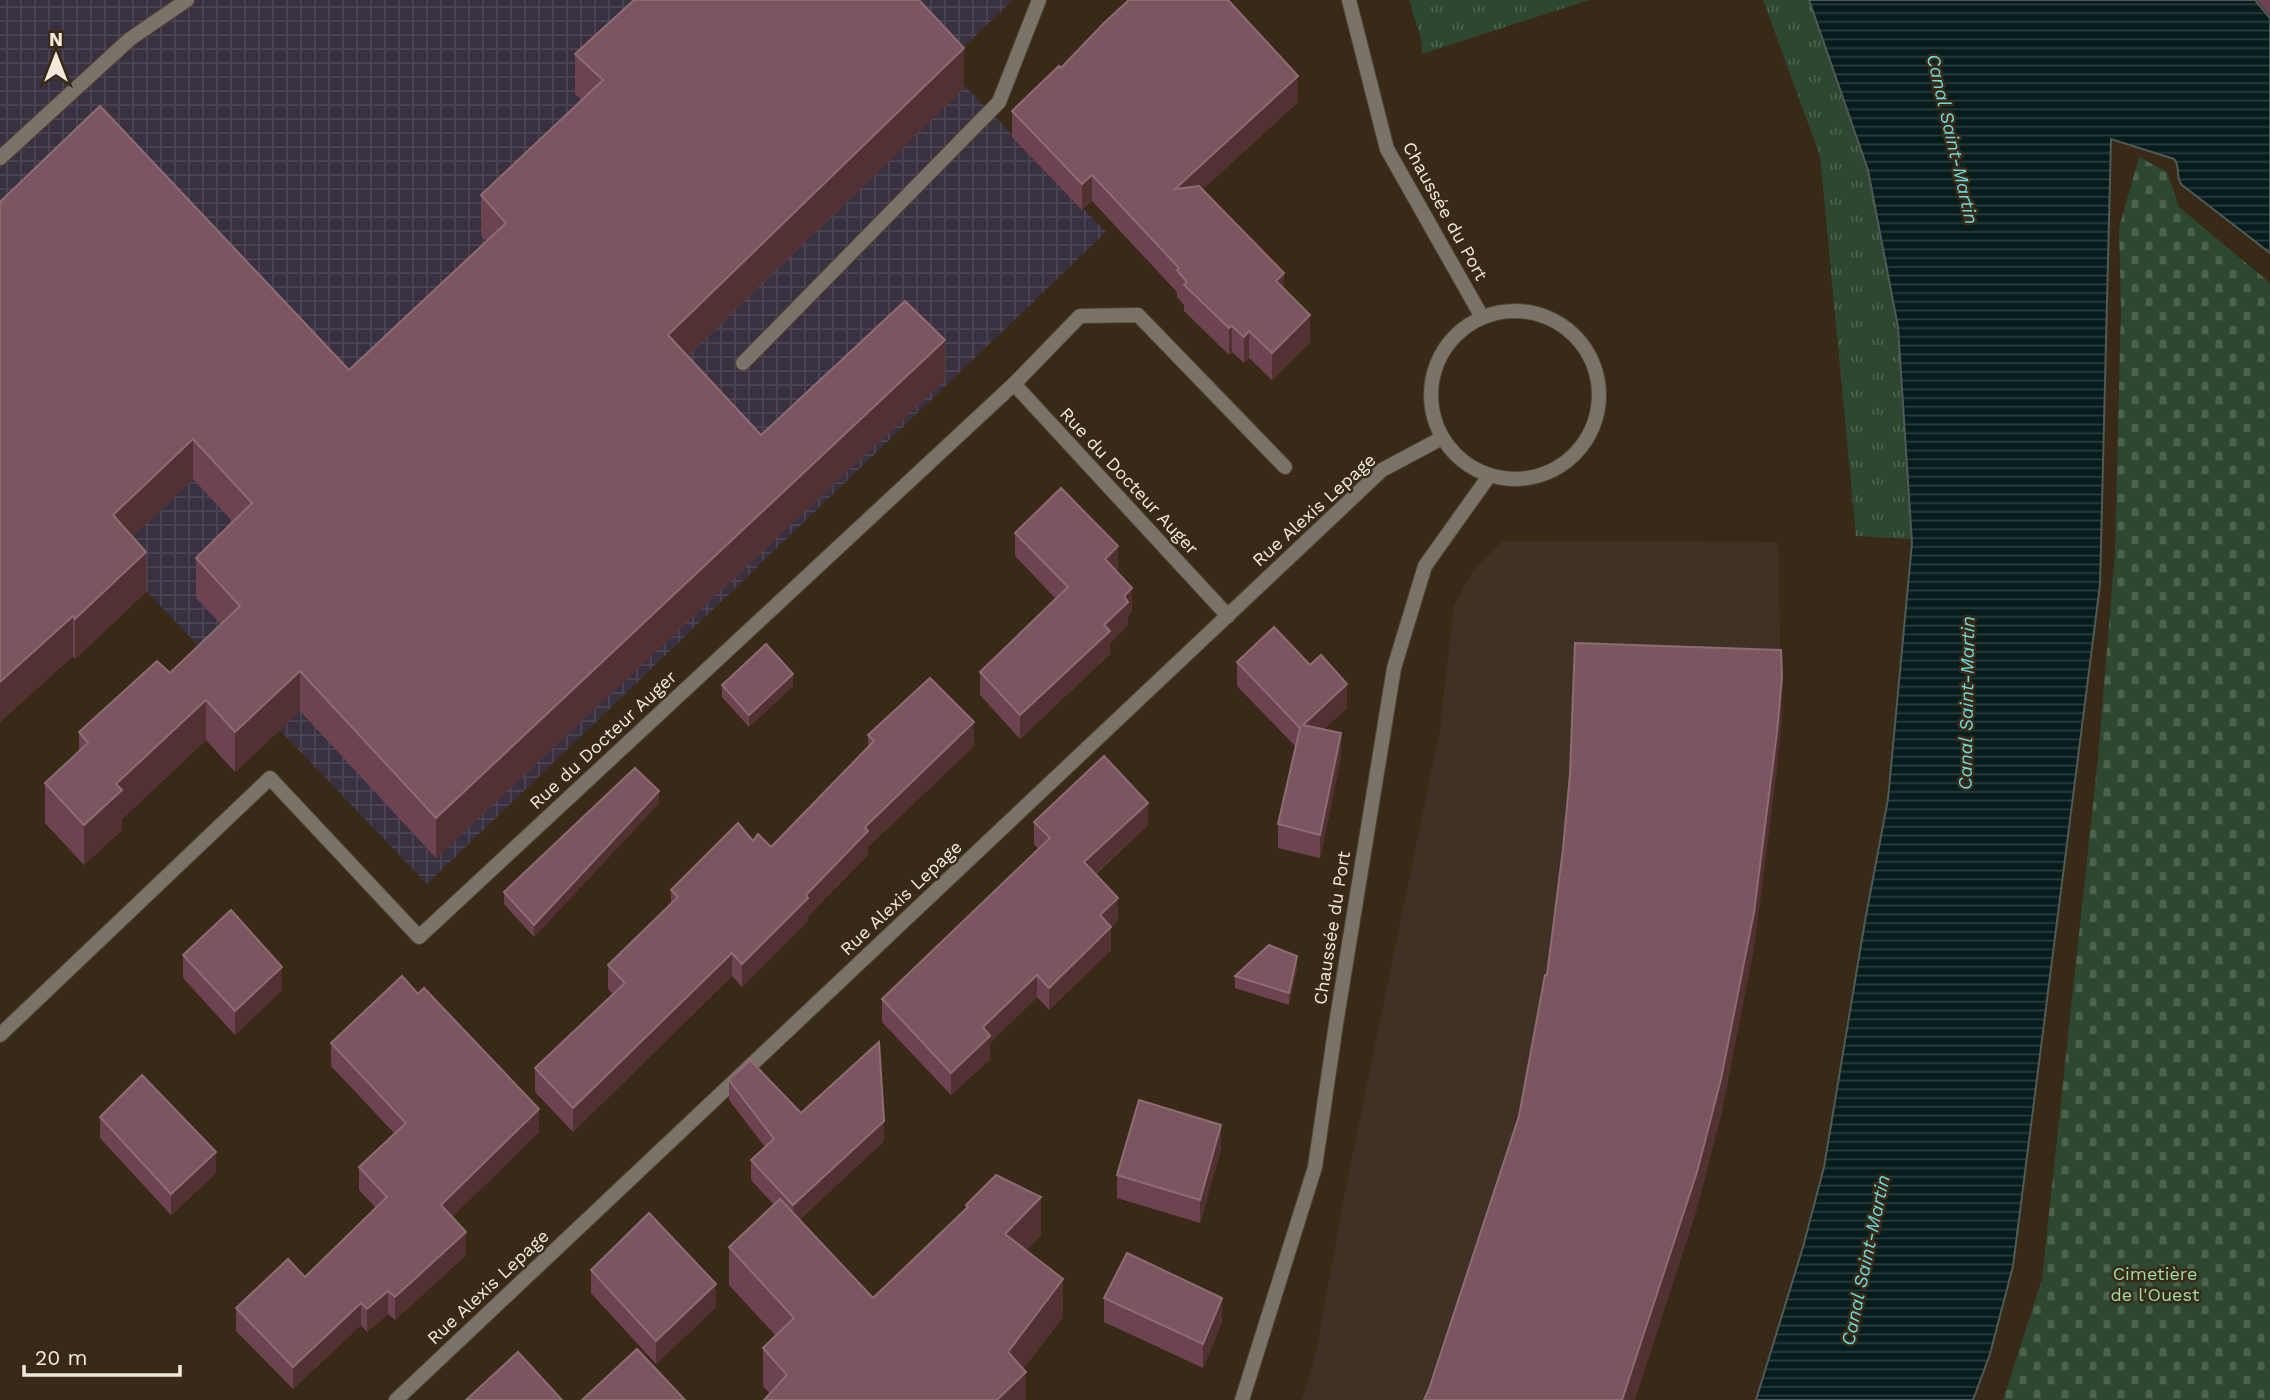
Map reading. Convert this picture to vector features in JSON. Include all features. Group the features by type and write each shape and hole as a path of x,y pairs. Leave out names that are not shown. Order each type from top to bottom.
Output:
{"street":[{"path":"0,158 130,39 187,0"},
{"path":"743,363 999,102 1038,0"},
{"name":"Chaussée du Port","path":"1349,0 1387,149 1482,317"},
{"path":"1511,310 1541,315 1567,328 1587,350 1599,378 1600,407 1591,435 1572,458 1547,474 1518,480 1489,476 1470,467 1454,454 1442,438 1433,416 1431,392 1435,368 1445,347 1462,329 1482,317 1511,310"},
{"path":"1014,384 1080,316 1138,315 1285,467"},
{"name":"Rue du Docteur Auger","path":"0,1035 270,779 419,937 1014,384 1228,616"},
{"name":"Rue Alexis Lepage","path":"396,1400 1382,470 1442,438"},
{"name":"Chaussée du Port","path":"1242,1400 1315,1167 1394,668 1425,566 1489,476"}],"shaded area":[{"path":"0,0 1013,0 945,65 1106,232 427,884 124,568 0,686"},
{"path":"1502,541 1778,542 1782,719 1754,949 1721,1116 1697,1209 1635,1400 1302,1400 1316,1352 1346,1187 1440,729 1454,605 1473,571"}],"green space":[{"path":"1409,0 1589,0 1422,54 1421,39"},
{"path":"1763,0 1809,0 1868,170 1898,327 1912,539 1856,536 1820,156"},
{"name":"Cimetière de l'Ouest","path":"2139,157 2167,172 2179,207 2270,283 2270,1400 2003,1400 2042,1279 2098,757 2115,553 2121,307 2119,228"}],"water":[{"name":"Canal Saint-Martin","path":"1809,0 2255,0 2270,18 2270,253 2182,185 2174,159 2111,139 2100,585 2013,1266 1990,1354 1973,1400 1756,1400 1803,1247 1824,1167 1888,799 1912,543 1898,327 1868,170"}],"building":[{"path":"634,0 919,0 964,48 668,335 761,435 905,301 945,340 436,818 300,671 235,732 206,700 116,784 122,790 84,825 45,783 88,743 79,732 157,661 170,673 240,606 196,558 252,503 193,439 113,515 146,552 75,619 73,616 0,682 0,202 100,106 349,370 506,223 481,195 603,80 575,54"},
{"path":"1129,0 1228,0 1298,76 1175,189 1199,186 1284,273 1276,281 1310,315 1272,353 1249,331 1244,337 1232,326 1229,328 1184,285 1187,282 1177,270 1179,268 1092,175 1082,184 1012,111 1059,66 1061,68"},
{"path":"1061,488 1118,546 1105,559 1132,588 1124,596 1128,602 1104,625 1110,631 1020,715 980,672 1068,587 1015,533"},
{"path":"1274,627 1310,665 1321,655 1347,684 1303,725 1341,733 1320,835 1278,824 1300,728 1237,662"},
{"path":"1575,643 1781,650 1782,677 1777,732 1754,912 1721,1079 1697,1172 1622,1400 1424,1400 1519,1116 1547,975 1563,849 1570,774"},
{"path":"766,644 793,674 749,715 722,685"},
{"path":"930,678 974,722 865,827 868,831 806,895 808,898 742,964 732,953 573,1108 535,1068 625,983 608,965 678,897 671,890 738,823 753,841 758,834 771,847 874,741 868,735"},
{"path":"1104,756 1148,803 1084,862 1118,898 1100,915 1111,927 1049,988 1037,975 983,1027 990,1036 951,1073 882,999 1050,838 1034,822"},
{"path":"635,768 659,791 534,925 504,892"},
{"path":"231,910 282,967 235,1011 183,955"},
{"path":"1269,945 1297,956 1289,993 1235,976"},
{"path":"402,976 418,994 424,988 539,1109 441,1205 466,1232 395,1297 388,1291 367,1309 361,1303 293,1367 236,1308 288,1259 305,1277 387,1197 359,1167 406,1123 331,1043"},
{"path":"879,1042 884,1121 793,1205 751,1160 774,1139 729,1080 750,1060 801,1113"},
{"path":"142,1075 216,1152 171,1194 100,1117"},
{"path":"1139,1100 1221,1125 1200,1200 1117,1175"},
{"path":"996,1175 1041,1197 1005,1234 1063,1279 1008,1352 1026,1372 997,1400 764,1400 787,1375 763,1348 794,1318 729,1247 780,1199 873,1298 968,1207 966,1205"},
{"path":"649,1213 716,1284 656,1341 591,1270"},
{"path":"1127,1253 1222,1298 1203,1344 1104,1298"},
{"path":"637,1349 685,1400 582,1400"},
{"path":"518,1352 562,1400 466,1400"}]}
